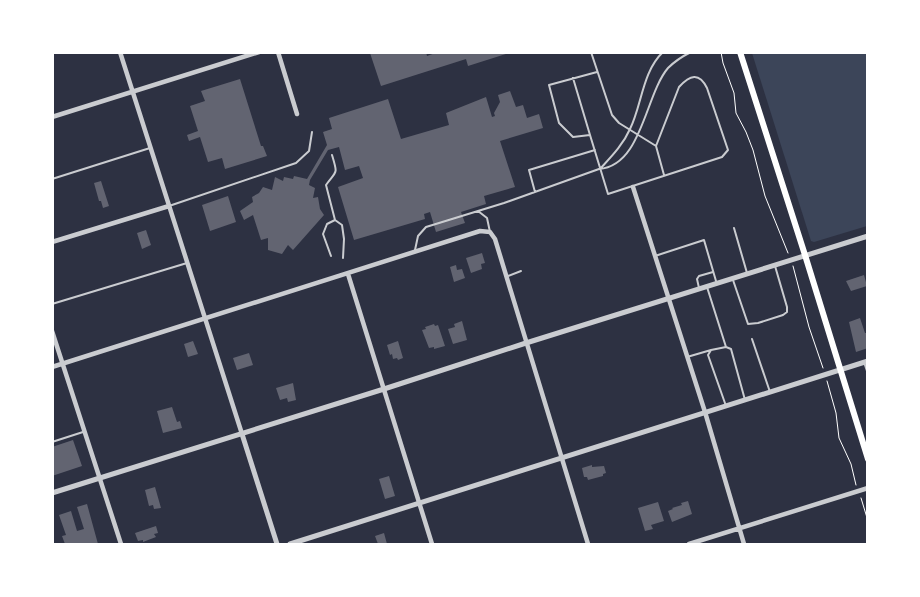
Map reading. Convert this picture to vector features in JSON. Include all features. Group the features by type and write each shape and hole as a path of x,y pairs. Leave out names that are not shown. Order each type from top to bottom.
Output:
{"main road":[{"path":"740,52 868,460"}],"street":[{"path":"120,52 277,544"},
{"path":"52,117 259,52"},
{"path":"278,52 298,114"},
{"path":"633,187 705,412 744,544"},
{"path":"52,242 169,206"},
{"path":"52,367 480,231 490,232 495,239 588,544"},
{"path":"52,494 526,342 868,236"},
{"path":"348,274 432,544"},
{"path":"52,331 120,544"},
{"path":"290,544 866,362"},
{"path":"689,544 868,488"}],"lane":[{"path":"591,52 612,114 619,123 656,146"},
{"path":"600,169 619,148 630,130 645,81 663,52"},
{"path":"415,252 418,236 426,226 504,203 600,169 610,168 622,160 638,135 656,88 668,68 691,52"},
{"path":"590,135 573,137 560,123 549,85 598,72"},
{"path":"573,78 608,194 722,158 728,150 703,78 698,76 686,79 679,87 656,146 664,176"},
{"path":"169,206 296,163 309,151 312,132"},
{"path":"52,179 151,148"},
{"path":"535,192 529,170 595,150"},
{"path":"332,155 336,170 334,176 326,185 335,220 342,225 344,239 343,258"},
{"path":"478,211 486,218 490,232"},
{"path":"331,256 323,234 328,224 335,220"},
{"path":"734,228 747,273"},
{"path":"655,256 704,240 716,283"},
{"path":"52,304 187,264"},
{"path":"732,278 748,324 758,323 786,312 787,307 774,265"},
{"path":"506,277 521,271"},
{"path":"700,288 697,279 699,276 713,272"},
{"path":"707,286 726,347 730,349 746,400"},
{"path":"752,339 770,392"},
{"path":"687,357 726,347"},
{"path":"711,350 708,355 726,406"},
{"path":"866,362 868,374"},
{"path":"52,442 85,431"}],"path":[{"path":"722,52 723,63 734,93 736,114 753,150 766,196 791,259 809,327 836,413 839,438 851,464 868,521"}],"shaded area":[{"path":"752,53 867,53 867,226 814,242 811,241"}],"building":[{"path":"426,52 427,56 438,52 509,53 468,66 466,59 381,86 370,53"},
{"path":"240,79 261,146 263,146 267,156 225,169 222,158 208,162 200,137 189,141 187,135 198,131 190,106 205,101 201,91"},
{"path":"510,91 516,107 523,105 527,118 539,114 543,128 500,141 515,187 484,196 486,204 461,212 465,223 436,232 430,212 424,214 425,219 354,240 338,187 363,178 359,166 345,170 339,147 328,150 310,180 309,185 315,188 313,198 318,197 320,209 324,215 293,250 288,245 282,254 268,250 268,238 261,240 253,215 244,220 240,211 253,202 252,197 259,193 263,187 272,190 275,177 283,181 284,177 293,179 294,176 307,179 327,145 323,132 332,129 329,118 388,99 401,139 449,125 446,113 486,97 492,117 495,116 494,113 500,102 498,95"},
{"path":"101,181 109,206 103,208 94,183"},
{"path":"228,196 236,222 210,231 202,205"},
{"path":"146,230 151,245 142,249 137,233"},
{"path":"482,253 485,263 481,264 482,269 471,273 466,258"},
{"path":"456,265 457,270 462,269 465,278 454,282 450,267"},
{"path":"864,275 867,286 851,291 846,281"},
{"path":"860,318 865,333 868,333 868,348 856,352 849,322"},
{"path":"462,321 467,340 453,344 448,329 455,327 454,324"},
{"path":"434,324 435,326 438,325 445,346 434,349 434,347 429,348 422,330"},
{"path":"193,341 198,354 188,357 184,344"},
{"path":"398,341 403,358 398,360 397,358 393,359 392,354 390,355 387,345"},
{"path":"249,353 253,365 237,370 233,358"},
{"path":"293,383 296,400 288,402 287,398 280,400 276,388"},
{"path":"172,407 177,422 180,421 182,428 163,433 157,411"},
{"path":"73,440 82,466 52,476 52,447"},
{"path":"592,465 592,467 604,466 606,473 603,476 588,480 587,477 584,477 582,468"},
{"path":"389,476 395,496 385,499 379,479"},
{"path":"155,487 161,508 154,509 153,505 149,506 145,490"},
{"path":"688,501 692,514 672,522 668,511"},
{"path":"658,502 664,521 651,525 653,529 645,531 638,508"},
{"path":"87,504 98,544 65,544 62,536 66,535 59,515 71,511 77,531 84,529 77,507"},
{"path":"156,526 158,533 154,534 156,537 143,542 143,540 138,541 135,533"},
{"path":"384,533 387,544 378,544 375,536"}]}
